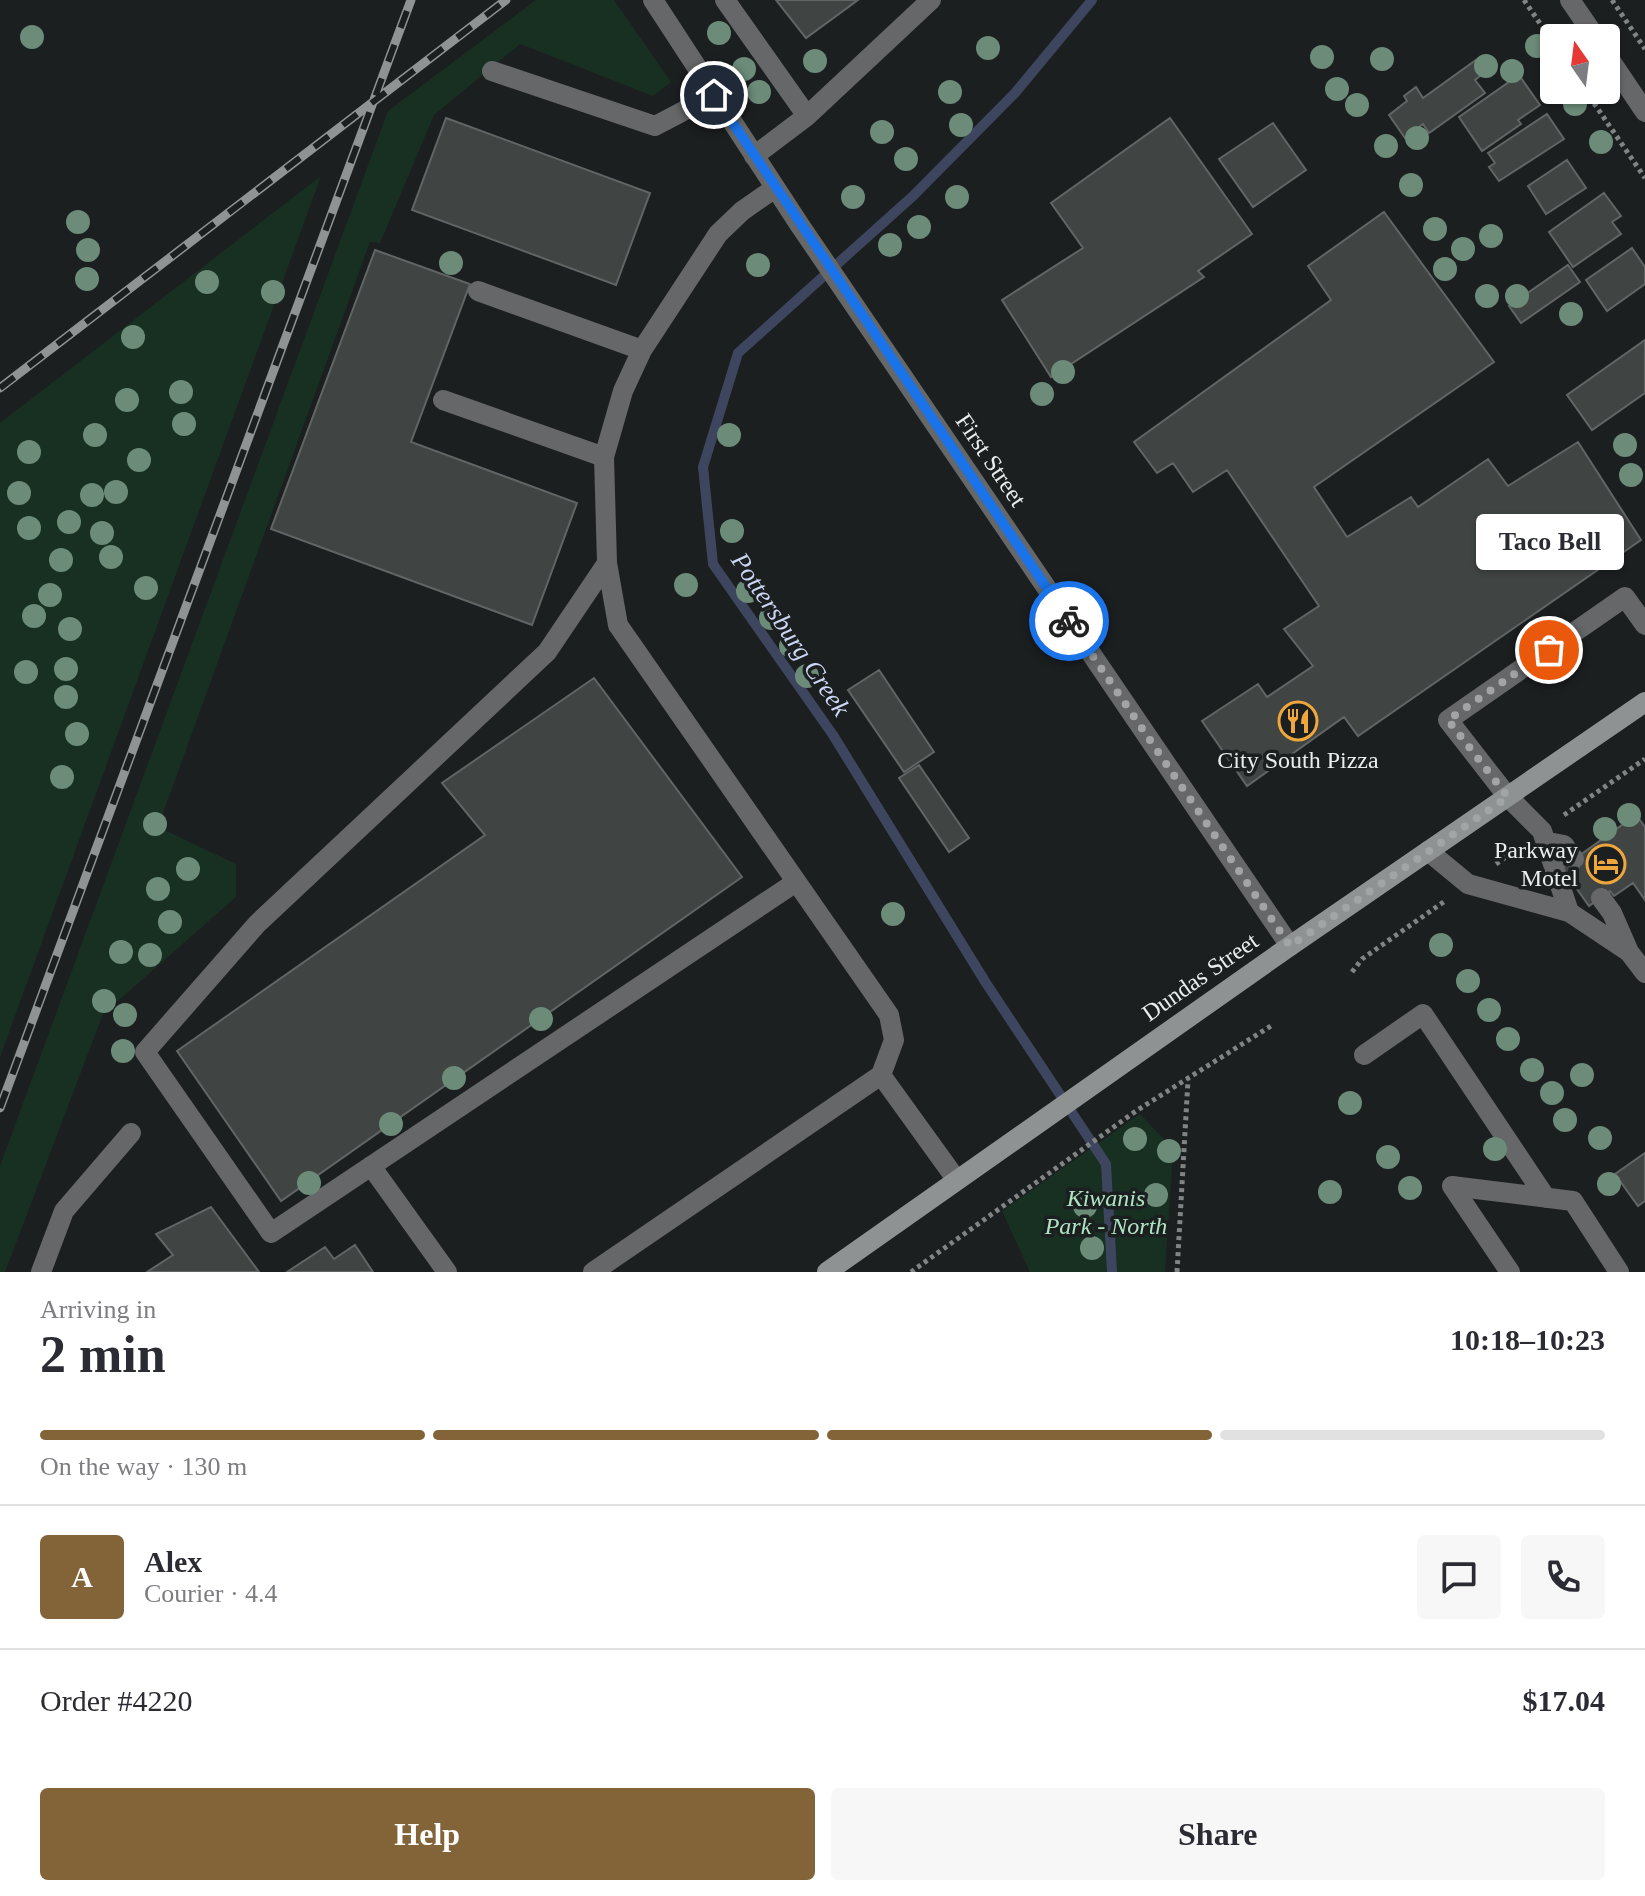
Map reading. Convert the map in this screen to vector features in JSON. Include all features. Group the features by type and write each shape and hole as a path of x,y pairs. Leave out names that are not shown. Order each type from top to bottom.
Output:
{"main road":[{"name":"Dundas Street","path":"827,1272 1290,946 1645,702"}],"street":[{"name":"First Street","path":"653,0 799,224 1290,946"},
{"path":"725,0 807,116"},
{"path":"754,156 807,116 931,0"},
{"path":"1570,0 1586,24"},
{"path":"492,71 655,126 714,95"},
{"path":"1620,75 1645,112"},
{"path":"593,1272 881,1075 894,1040 889,1015 618,625 607,563 604,457 623,391 642,350 718,234 742,211 775,188"},
{"path":"478,291 642,350"},
{"path":"443,400 604,457"},
{"path":"607,563 547,652 257,924 145,1052 271,1233 796,882"},
{"path":"1569,912 1542,831 1508,797 1448,720 1625,597 1645,625"},
{"path":"1548,842 1564,845 1574,859"},
{"path":"1428,851 1468,884 1569,912 1629,952"},
{"path":"1601,898 1612,913 1629,952 1645,973"},
{"path":"1364,1055 1423,1014 1546,1198"},
{"path":"881,1075 956,1179"},
{"path":"41,1272 64,1211 131,1133"},
{"path":"371,1166 447,1272"},
{"path":"1510,1272 1452,1186 1573,1201 1619,1272"}],"path":[{"path":"1524,0 1540,24"},
{"path":"1612,0 1645,49"},
{"path":"1595,104 1645,178"},
{"path":"911,1272 1136,1111 1274,1024"},
{"path":"1177,1272 1188,1079"}],"green space":[{"path":"536,0 614,0 671,82 653,96 520,44 434,115 380,243 370,242 158,827 236,864 236,897 103,1014 5,1272 0,1272 0,1166 388,111"},
{"path":"321,176 0,1057 0,423"},
{"name":"Kiwanis Park - North","path":"1140,1114 1173,1149 1165,1272 1030,1272 1002,1211"}],"building":[{"path":"776,0 858,0 806,38"},
{"path":"1476,60 1485,72 1475,80 1485,93 1429,133 1423,124 1405,138 1389,115 1407,101 1404,96 1416,87 1423,98"},
{"path":"1519,75 1540,105 1518,120 1521,124 1482,151 1459,117"},
{"path":"1547,114 1564,139 1499,181 1489,167 1495,163 1488,153"},
{"path":"446,118 650,193 616,285 412,210"},
{"path":"1170,118 1252,234 1198,271 1204,277 1051,377 1002,300 1083,248 1051,203"},
{"path":"1273,123 1306,170 1253,207 1219,159"},
{"path":"1567,160 1586,188 1546,214 1528,186"},
{"path":"1604,193 1621,216 1612,222 1621,234 1573,267 1549,232"},
{"path":"1384,212 1494,362 1314,487 1347,537 1411,497 1418,507 1488,459 1508,486 1578,442 1641,540 1358,736 1344,717 1247,786 1202,721 1258,684 1267,697 1313,666 1284,629 1319,606 1227,470 1193,492 1173,463 1157,473 1134,442 1331,300 1308,266"},
{"path":"1632,248 1645,267 1645,284 1607,311 1586,280"},
{"path":"375,250 470,284 411,442 577,503 532,625 271,529"},
{"path":"1568,265 1580,282 1521,323 1509,306"},
{"path":"1645,340 1645,393 1592,430 1567,395"},
{"path":"879,670 934,752 904,772 848,690"},
{"path":"594,678 742,877 281,1201 177,1051 485,835 442,783"},
{"path":"919,765 969,838 949,852 899,778"},
{"name":"Parkway Motel","path":"1636,815 1645,827 1645,900 1633,883 1614,896 1610,891 1589,906 1562,868"},
{"path":"1645,1153 1645,1201 1638,1206 1615,1174"},
{"path":"211,1207 259,1272 147,1272 173,1255 156,1234"},
{"path":"355,1245 373,1272 287,1272 325,1247 334,1259"}],"waterway":[{"name":"Pottersburg Creek","path":"1092,0 1015,93 913,196 738,353 703,467 713,564 833,735 986,983 1106,1164 1112,1272"}],"railway":[{"path":"0,1108 411,0"},
{"path":"0,388 506,0"}],"way so far":[{"path":"1069,621 1290,946 1508,797 1448,720 1549,650"}],"place":[{"name":"Taco Bell","path":"1549,650"},
{"name":"City South Pizza","path":"1298,721"},
{"name":"Parkway Motel","path":"1606,864"}],"route":[{"path":"714,95 1069,621"}]}
